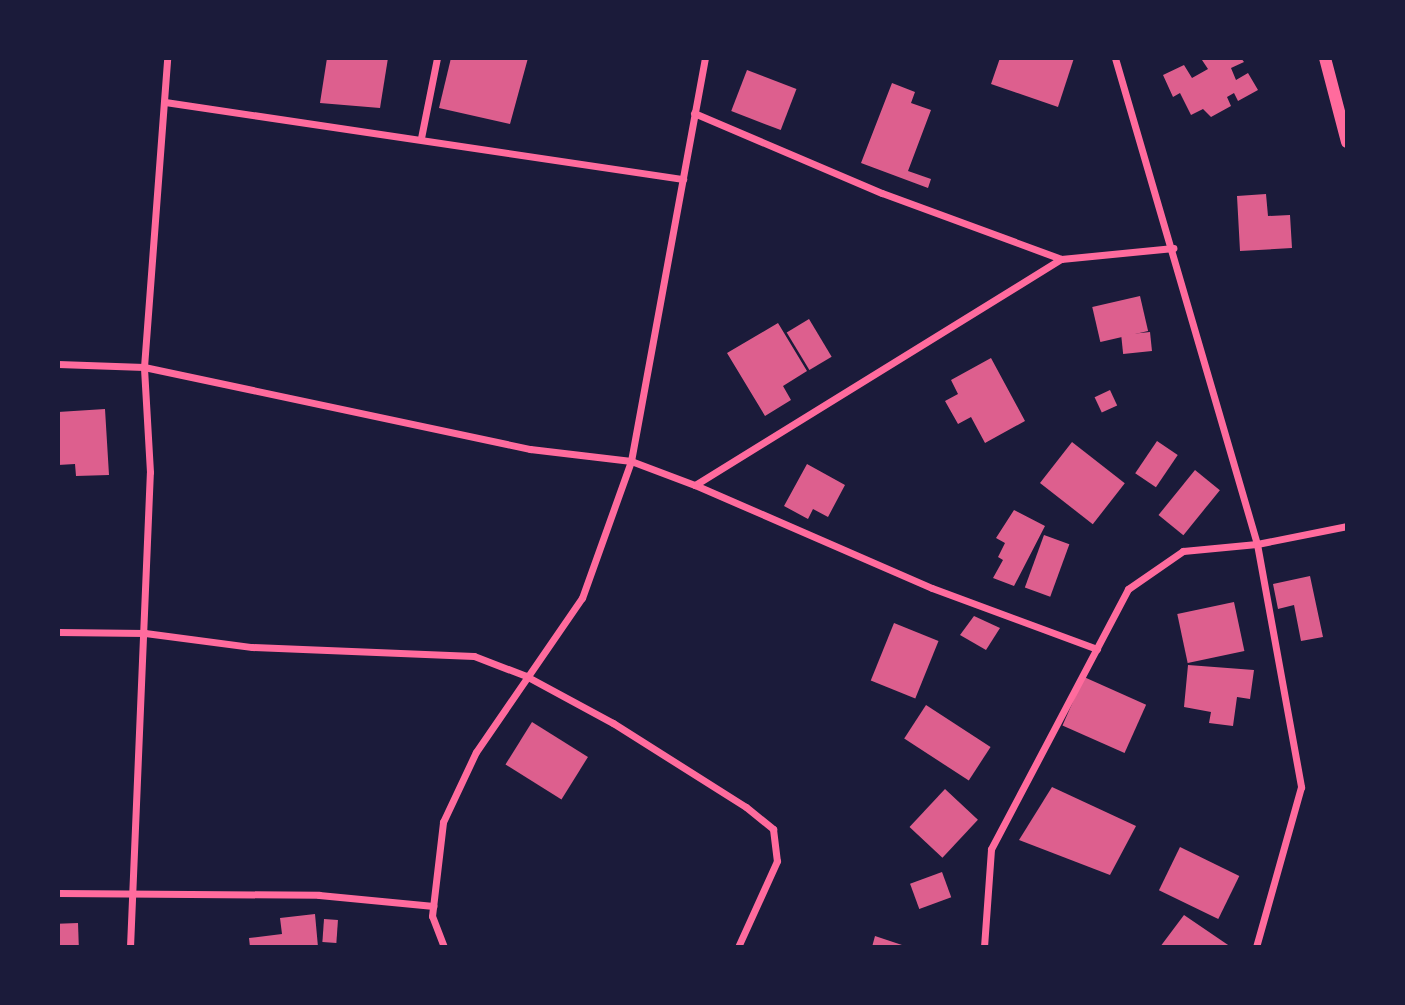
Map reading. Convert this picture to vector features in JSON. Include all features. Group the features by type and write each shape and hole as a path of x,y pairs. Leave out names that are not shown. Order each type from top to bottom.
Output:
{"street":[{"path":"130,947 150,472 145,367 167,58"},
{"path":"421,138 437,58"},
{"path":"444,947 432,916 443,822 476,752 582,598 631,461 705,58"},
{"path":"1115,58 1258,544 1301,788 1256,947"},
{"path":"1325,58 1347,142"},
{"path":"165,102 683,179"},
{"path":"694,113 882,193 1061,259 1173,248"},
{"path":"695,485 1061,259"},
{"path":"58,364 145,367 530,449 631,461 695,485 932,588 1097,649"},
{"path":"984,947 990,849 1128,589 1183,551 1258,544 1347,526"},
{"path":"58,632 145,633 252,647 474,656 526,676 623,730 746,807 773,830 777,861 738,947"},
{"path":"58,893 319,895 433,906"}],"building":[{"path":"327,58 388,58 380,108 320,103"},
{"path":"451,58 528,58 510,124 439,108"},
{"path":"1000,58 1074,58 1058,107 991,84"},
{"path":"1241,58 1244,62 1231,68 1236,80 1248,73 1258,90 1238,101 1234,93 1227,97 1231,106 1211,117 1203,109 1191,115 1180,93 1173,97 1163,75 1184,65 1192,78 1208,69 1202,60"},
{"path":"747,70 796,89 781,130 731,111"},
{"path":"892,83 915,92 911,103 931,110 908,171 931,179 928,188 861,163"},
{"path":"1266,194 1268,216 1290,215 1292,248 1240,251 1237,196"},
{"path":"1140,296 1148,331 1100,342 1092,307"},
{"path":"809,319 832,357 809,370 787,332"},
{"path":"778,323 807,371 783,386 791,400 765,416 727,353"},
{"path":"1150,332 1152,351 1123,354 1121,335"},
{"path":"991,358 1025,421 985,443 971,417 958,424 945,401 958,394 951,380"},
{"path":"1110,390 1117,405 1102,413 1095,397"},
{"path":"105,409 109,475 76,476 75,464 58,465 58,412"},
{"path":"1157,441 1178,455 1156,487 1135,473"},
{"path":"1072,442 1125,483 1093,524 1040,483"},
{"path":"807,464 845,485 828,517 813,509 808,519 784,506"},
{"path":"1195,470 1220,490 1183,535 1158,515"},
{"path":"1014,510 1045,526 1014,586 993,578 1003,560 998,557 1005,543 996,538"},
{"path":"1044,535 1069,544 1050,597 1025,588"},
{"path":"1310,576 1323,637 1301,641 1294,605 1278,609 1273,584"},
{"path":"1234,602 1244,651 1188,663 1177,614"},
{"path":"974,616 1000,628 986,650 960,635"},
{"path":"894,623 939,641 915,698 871,680"},
{"path":"1188,665 1254,670 1250,699 1237,697 1233,726 1209,723 1211,712 1184,707"},
{"path":"1084,677 1146,705 1125,753 1062,725"},
{"path":"926,705 991,747 969,780 904,739"},
{"path":"532,722 588,757 561,799 506,764"},
{"path":"1052,787 1136,826 1110,875 1019,840"},
{"path":"945,789 978,820 942,858 910,827"},
{"path":"1180,847 1239,876 1218,919 1159,890"},
{"path":"942,872 951,897 919,909 910,884"},
{"path":"315,914 318,947 250,947 249,938 282,934 280,918"},
{"path":"1184,915 1231,947 1160,947"},
{"path":"324,919 338,920 336,943 322,942"},
{"path":"78,923 79,947 59,947 58,924"},
{"path":"875,936 908,947 872,947"}]}
